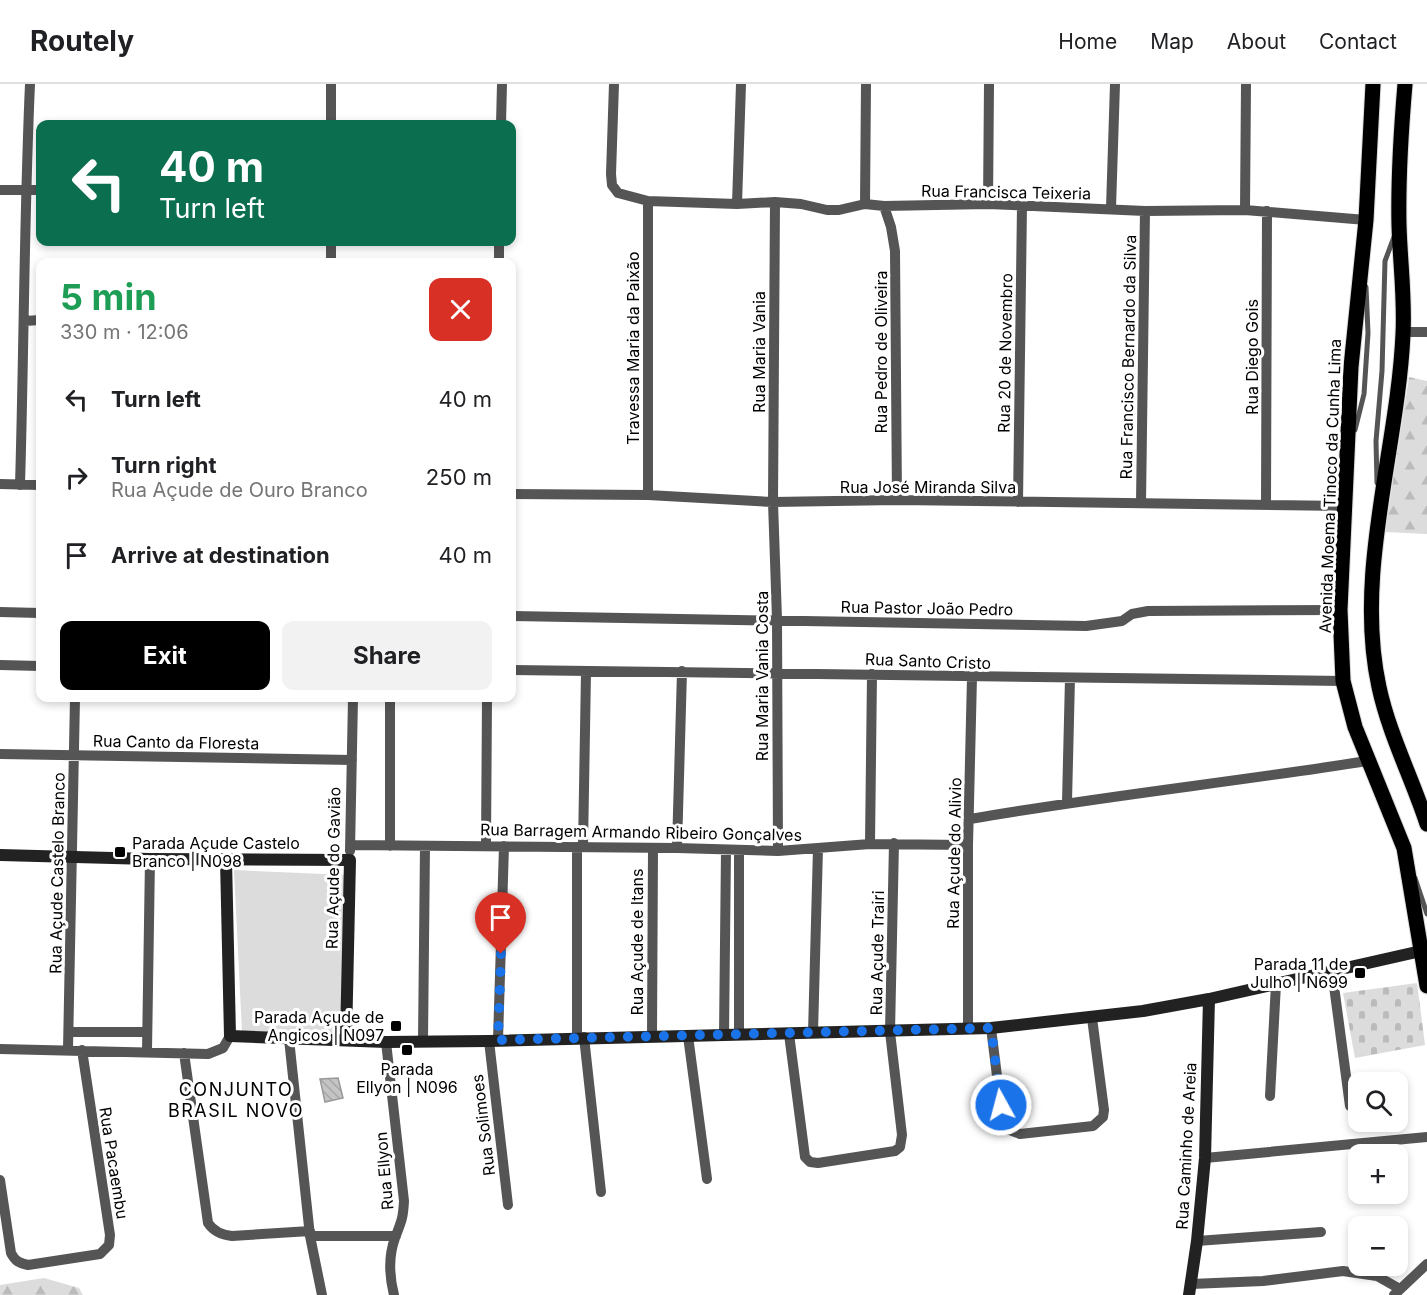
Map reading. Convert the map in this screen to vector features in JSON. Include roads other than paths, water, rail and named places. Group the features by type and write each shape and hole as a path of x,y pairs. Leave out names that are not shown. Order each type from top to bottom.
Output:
{"main road":[{"name":"Avenida Moema Tinoco da Cunha Lima","path":"1373,84 1366,220 1351,367 1340,610 1343,681 1367,761 1404,848 1427,986"},
{"path":"1405,84 1401,128 1399,224 1403,332 1400,374 1378,521 1371,608 1379,687 1427,824"}],"street":[{"path":"20,485 30,84"},
{"path":"331,84 331,120"},
{"path":"501,120 502,84"},
{"name":"Rua Francisca Teixeria","path":"614,84 610,174 612,185 621,195 648,201 737,204 775,202 801,204 827,210 839,210 866,204 884,206 988,204 1145,211 1245,210 1366,220"},
{"path":"737,204 741,84"},
{"path":"866,84 866,204"},
{"path":"988,84 988,204"},
{"path":"1111,208 1115,84"},
{"path":"1245,210 1246,84"},
{"path":"0,190 36,190"},
{"name":"Travessa Maria da Paixão","path":"648,201 648,495"},
{"name":"Rua Maria Vania","path":"772,502 775,202"},
{"name":"Rua 20 de Novembro","path":"1018,502 1022,205"},
{"name":"Rua Pedro de Oliveira","path":"884,206 891,227 895,251 897,500"},
{"name":"Rua Francisco Bernardo da Silva","path":"1141,503 1145,211"},
{"name":"Rua Diego Gois","path":"1266,504 1268,211"},
{"path":"25,321 36,320"},
{"path":"1403,332 1427,332"},
{"path":"0,484 36,485"},
{"name":"Rua José Miranda Silva","path":"516,494 648,495 772,502 897,500 1345,506"},
{"name":"Rua Maria Vania Costa","path":"772,502 777,619 778,851"},
{"name":"Rua Pastor João Pedro","path":"516,616 1086,626 1122,621 1132,615 1148,611 1340,610"},
{"path":"0,612 36,613"},
{"path":"0,665 36,666"},
{"name":"Rua Santo Cristo","path":"516,670 1343,681"},
{"path":"677,848 682,671"},
{"path":"586,672 580,847 581,1037 601,1191"},
{"path":"870,843 872,674"},
{"name":"Rua Açude do Alivio","path":"968,1029 968,845 972,677"},
{"path":"1067,802 1070,678"},
{"name":"Rua Açude Castelo Branco","path":"68,1050 75,702"},
{"name":"Rua Açude do Gavião","path":"346,1039 352,702"},
{"path":"390,702 390,846"},
{"path":"486,845 487,702"},
{"name":"Rua Canto da Floresta","path":"0,754 352,760"},
{"path":"970,819 1067,802 1367,761"},
{"name":"Rua Barragem Armando Ribeiro Gonçalves","path":"350,845 486,845 778,851 870,843 968,845"},
{"name":"Rua Açude Trairi","path":"789,1034 805,1157 810,1162 818,1163 895,1151 900,1147 902,1135 890,1032 894,843"},
{"path":"423,1041 425,846"},
{"name":"Rua Solimoes","path":"504,846 493,1040 508,1205"},
{"name":"Rua Açude de Itans","path":"652,1035 653,848"},
{"path":"813,1033 818,848"},
{"path":"724,1036 726,850"},
{"path":"739,850 739,1035"},
{"path":"0,855 150,860 350,860"},
{"path":"147,1051 150,860"},
{"path":"0,1049 208,1054 218,1052 226,1045 230,1036 226,860"},
{"path":"230,1036 386,1042 652,1035 724,1036 991,1028 1092,1018 1209,999 1421,951"},
{"path":"1332,971 1348,1091"},
{"path":"1270,1096 1276,984"},
{"name":"Rua Caminho de Areia","path":"1190,1290 1205,1158 1209,999"},
{"path":"991,1028 1003,1124 1007,1129 1020,1134 1093,1126 1103,1117 1092,1018"},
{"path":"69,1032 146,1032"},
{"path":"688,1036 707,1179"},
{"path":"289,1039 310,1233 322,1295"},
{"name":"Rua Ellyon","path":"386,1042 404,1201 403,1219 396,1236 390,1267 394,1295"},
{"name":"Rua Pacaembu","path":"0,1180 10,1253 20,1263 28,1265 100,1254 109,1245 110,1235 82,1050"},
{"path":"184,1053 208,1223 218,1232 232,1236 310,1233 396,1236"},
{"path":"1205,1158 1427,1137"},
{"path":"1197,1241 1321,1232"},
{"path":"1190,1290 1343,1271 1377,1276 1397,1292 1427,1264"}],"lane":[{"path":"1378,521 1376,441 1382,371 1385,261 1399,224"},
{"path":"1404,848 1427,914"}],"place":[{"name":"Parada Açude Castelo Branco | N098","path":"120,852"},
{"name":"Parada 11 de Julho | N699","path":"1360,973"},
{"name":"Parada Açude de Angicos | N097","path":"396,1026"},
{"name":"Parada Ellyon | N096","path":"407,1050"}],"district":[{"name":"CONJUNTO BRASIL NOVO","path":"236,1099"}]}
